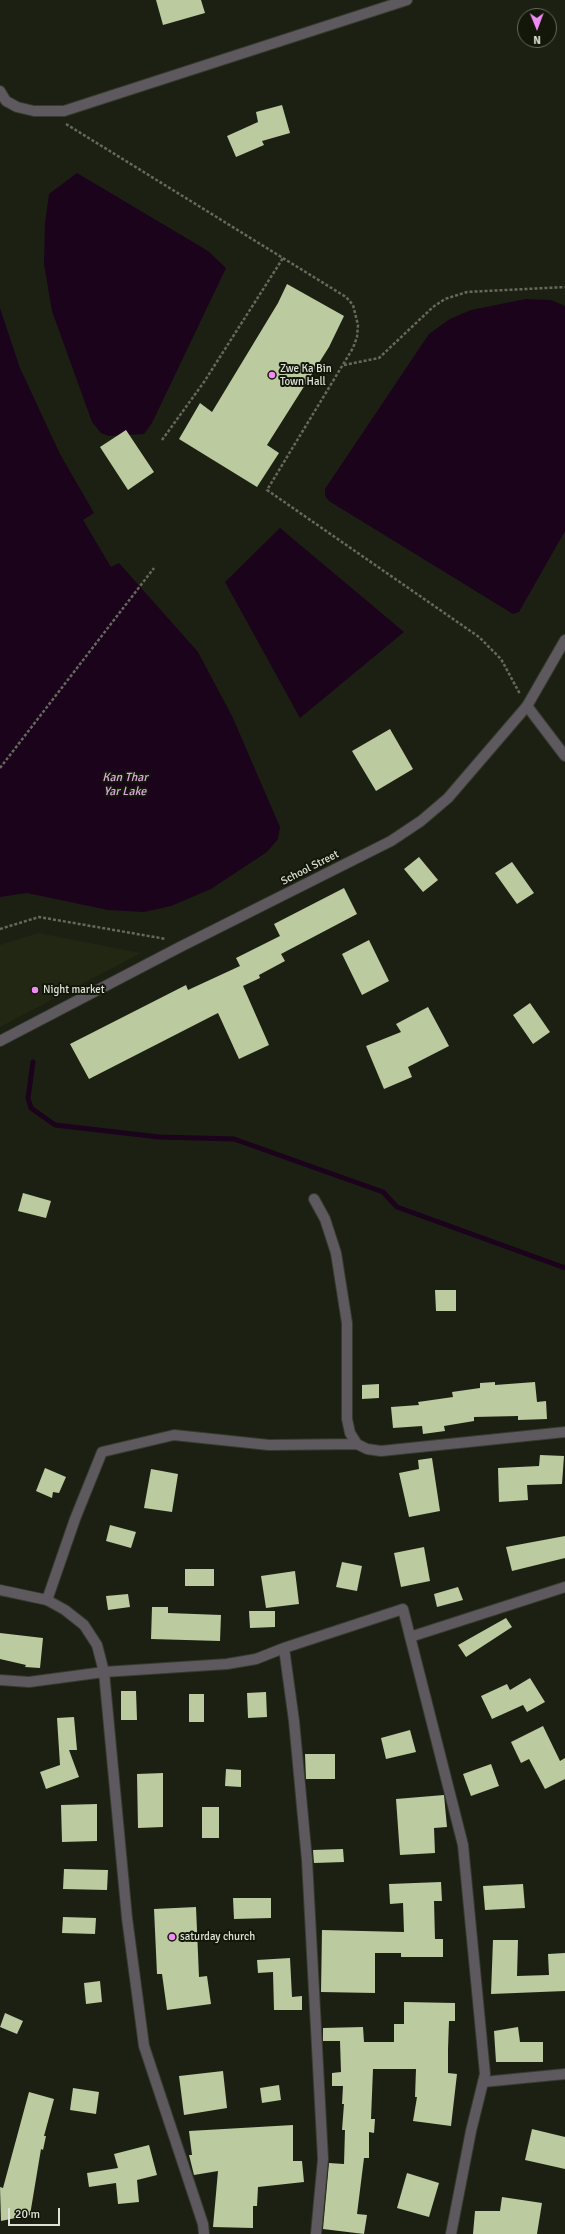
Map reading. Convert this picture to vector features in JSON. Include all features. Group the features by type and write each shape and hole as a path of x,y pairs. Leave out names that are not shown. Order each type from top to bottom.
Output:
{"street":[{"path":"0,91 6,101 17,107 34,111 64,111 407,0"},
{"name":"School Street","path":"0,1041 180,947 390,841 421,821 448,798 527,706 565,640"},
{"path":"527,706 565,756"},
{"path":"314,1199 325,1220 336,1253 347,1323 347,1419 350,1433 357,1444"},
{"path":"47,1600 75,1519 102,1452 174,1435 269,1445 357,1444 367,1449 381,1450 565,1432"},
{"path":"410,1638 565,1587"},
{"path":"0,1590 47,1600 65,1610 84,1626 97,1645 104,1672 127,1918 144,2046 203,2224 204,2234"},
{"path":"0,1680 29,1682 104,1672 227,1664 256,1659 284,1648 403,1609 463,1845 485,2074 471,2131 451,2234"},
{"path":"284,1648 294,1721 307,1860 323,2159 316,2234"},
{"path":"483,2082 565,2074"}],"path":[{"path":"46,112 346,297 353,305 358,325 357,337 344,365 267,490 479,637 500,658 527,706"},
{"path":"162,440 204,382 283,258"},
{"path":"344,365 379,358 433,307 445,299 468,292 565,287"},
{"path":"0,768 154,568"},
{"path":"0,928 39,917 169,939 180,947"}],"shaded area":[{"name":"Night market","path":"38,933 141,953 0,1027 0,945"}],"water":[{"path":"77,173 208,251 226,268 152,423 144,434 109,436 101,433 92,422 52,311 44,264 45,223 49,194"},
{"path":"526,299 551,300 565,306 565,531 519,612 513,614 329,501 325,496 325,489 429,334 450,319 471,310"},
{"name":"Kan Thar Yar Lake","path":"0,308 20,368 60,454 94,513 83,520 111,567 119,563 198,652 232,716 280,827 278,839 267,852 211,889 171,906 144,912 108,910 27,893 0,897"},
{"path":"280,528 404,632 300,718 225,582"}],"building":[{"path":"156,0 201,0 205,13 163,25"},
{"path":"282,105 290,133 262,141 264,145 236,157 227,136 258,122 256,112"},
{"name":"Zwe Ka Bin Town Hall","path":"287,284 344,316 329,347 267,445 279,453 257,487 179,439 200,403 212,412 278,303"},
{"path":"126,430 154,472 128,490 100,447"},
{"path":"390,729 413,769 376,791 352,751"},
{"path":"419,857 438,880 423,892 404,869"},
{"path":"512,862 534,893 517,904 495,873"},
{"path":"344,888 357,914 281,954 285,961 259,975 260,978 243,986 269,1045 239,1059 218,1013 89,1079 70,1044 186,985 188,990 240,966 236,958 280,936 274,924"},
{"path":"369,940 389,981 362,995 342,954"},
{"path":"530,1003 550,1032 533,1044 513,1015"},
{"path":"428,1007 449,1046 408,1067 412,1077 384,1089 366,1046 401,1032 396,1024"},
{"path":"23,1193 51,1201 46,1218 18,1211"},
{"path":"435,1290 456,1290 456,1311 436,1311"},
{"path":"495,1382 495,1385 535,1382 537,1402 546,1401 547,1419 518,1420 518,1416 474,1417 474,1421 444,1426 445,1431 423,1434 422,1426 393,1428 391,1407 419,1405 418,1402 453,1397 452,1392 480,1388 480,1383"},
{"path":"379,1384 379,1398 362,1399 362,1385"},
{"path":"540,1455 564,1456 562,1484 527,1485 528,1500 499,1502 498,1468 539,1466"},
{"path":"432,1458 440,1511 409,1517 399,1473 419,1469 418,1460"},
{"path":"45,1468 66,1477 59,1493 53,1492 52,1498 36,1491"},
{"path":"151,1469 178,1474 172,1512 144,1508"},
{"path":"110,1525 136,1532 131,1548 106,1541"},
{"path":"565,1536 565,1558 512,1571 506,1547"},
{"path":"424,1547 430,1581 401,1587 394,1553"},
{"path":"342,1562 362,1566 357,1591 336,1587"},
{"path":"185,1569 214,1569 214,1586 185,1586"},
{"path":"295,1571 299,1604 266,1608 261,1576"},
{"path":"458,1587 463,1600 437,1607 434,1594"},
{"path":"128,1594 130,1607 108,1610 106,1596"},
{"path":"152,1607 168,1607 168,1613 221,1615 220,1641 151,1639"},
{"path":"249,1611 275,1611 275,1627 250,1628"},
{"path":"506,1618 512,1627 466,1657 458,1645"},
{"path":"0,1633 43,1638 40,1668 25,1667 26,1665 0,1659"},
{"path":"530,1678 545,1702 527,1712 523,1705 492,1719 481,1696 507,1684 510,1690"},
{"path":"121,1691 136,1691 137,1720 121,1720"},
{"path":"266,1692 267,1717 248,1718 247,1693"},
{"path":"189,1694 204,1694 204,1722 189,1722"},
{"path":"74,1717 77,1750 69,1750 79,1777 46,1789 40,1772 60,1765 57,1718"},
{"path":"543,1726 560,1761 565,1758 565,1779 545,1789 529,1759 521,1763 511,1742"},
{"path":"410,1730 416,1752 386,1759 381,1738"},
{"path":"305,1754 335,1754 335,1779 306,1779"},
{"path":"491,1764 499,1786 471,1796 463,1774"},
{"path":"226,1769 241,1770 241,1787 225,1786"},
{"path":"163,1773 163,1827 138,1828 137,1774"},
{"path":"444,1795 447,1827 434,1828 435,1853 400,1855 396,1799"},
{"path":"97,1804 97,1841 62,1842 61,1805"},
{"path":"202,1807 219,1807 219,1838 202,1838"},
{"path":"343,1849 344,1862 314,1863 313,1850"},
{"path":"64,1869 108,1870 107,1890 63,1889"},
{"path":"441,1882 442,1901 434,1901 435,1939 443,1939 443,1957 401,1957 401,1953 375,1953 375,1993 321,1992 322,1930 404,1932 403,1903 390,1904 389,1884"},
{"path":"523,1884 525,1908 485,1910 483,1886"},
{"path":"233,1898 271,1898 271,1918 234,1919"},
{"path":"196,1907 199,1977 207,1976 211,2004 167,2010 162,1974 157,1974 154,1909"},
{"path":"63,1917 96,1918 95,1934 62,1933"},
{"path":"493,1940 518,1940 517,1976 549,1975 548,1954 565,1953 565,1991 491,1994"},
{"path":"290,1958 292,1997 302,1996 302,2010 274,2010 273,1972 258,1973 257,1960"},
{"path":"100,1981 102,2002 86,2004 84,1983"},
{"path":"404,2002 455,2003 455,2021 449,2021 448,2049 448,2073 457,2074 451,2126 413,2121 417,2097 415,2097 416,2069 373,2069 371,2119 375,2119 374,2133 369,2132 369,2158 364,2158 357,2214 367,2215 364,2234 323,2229 329,2163 344,2164 345,2130 342,2130 344,2104 342,2104 343,2086 332,2086 332,2073 341,2072 340,2041 323,2041 323,2028 363,2027 364,2042 394,2042 394,2024 404,2024"},
{"path":"5,2013 23,2021 17,2034 0,2027"},
{"path":"518,2027 520,2042 543,2042 543,2062 496,2062 494,2031"},
{"path":"223,2071 227,2108 184,2115 179,2076"},
{"path":"279,2085 281,2100 262,2103 260,2088"},
{"path":"73,2088 99,2092 96,2114 70,2110"},
{"path":"29,2092 54,2099 44,2136 46,2136 43,2150 41,2149 30,2215 1,2221 0,2187 3,2188"},
{"path":"293,2125 293,2161 302,2161 304,2182 258,2187 257,2206 253,2206 253,2228 213,2227 218,2171 194,2175 189,2155 192,2155 189,2131"},
{"path":"532,2129 565,2137 565,2169 525,2160"},
{"path":"149,2145 157,2175 137,2180 139,2202 118,2204 116,2183 89,2187 87,2173 118,2168 114,2154"},
{"path":"407,2173 439,2183 429,2217 397,2208"},
{"path":"502,2197 542,2203 537,2234 473,2234 475,2211 500,2211"}],"waterway":[{"path":"33,1062 28,1098 31,1108 55,1125 159,1137 234,1139 383,1192 397,1207 565,1268"}],"place":[{"name":"Zwe Ka Bin Town Hall","path":"272,375"},
{"name":"Night market","path":"35,990"},
{"name":"saturday church","path":"172,1937"}]}
